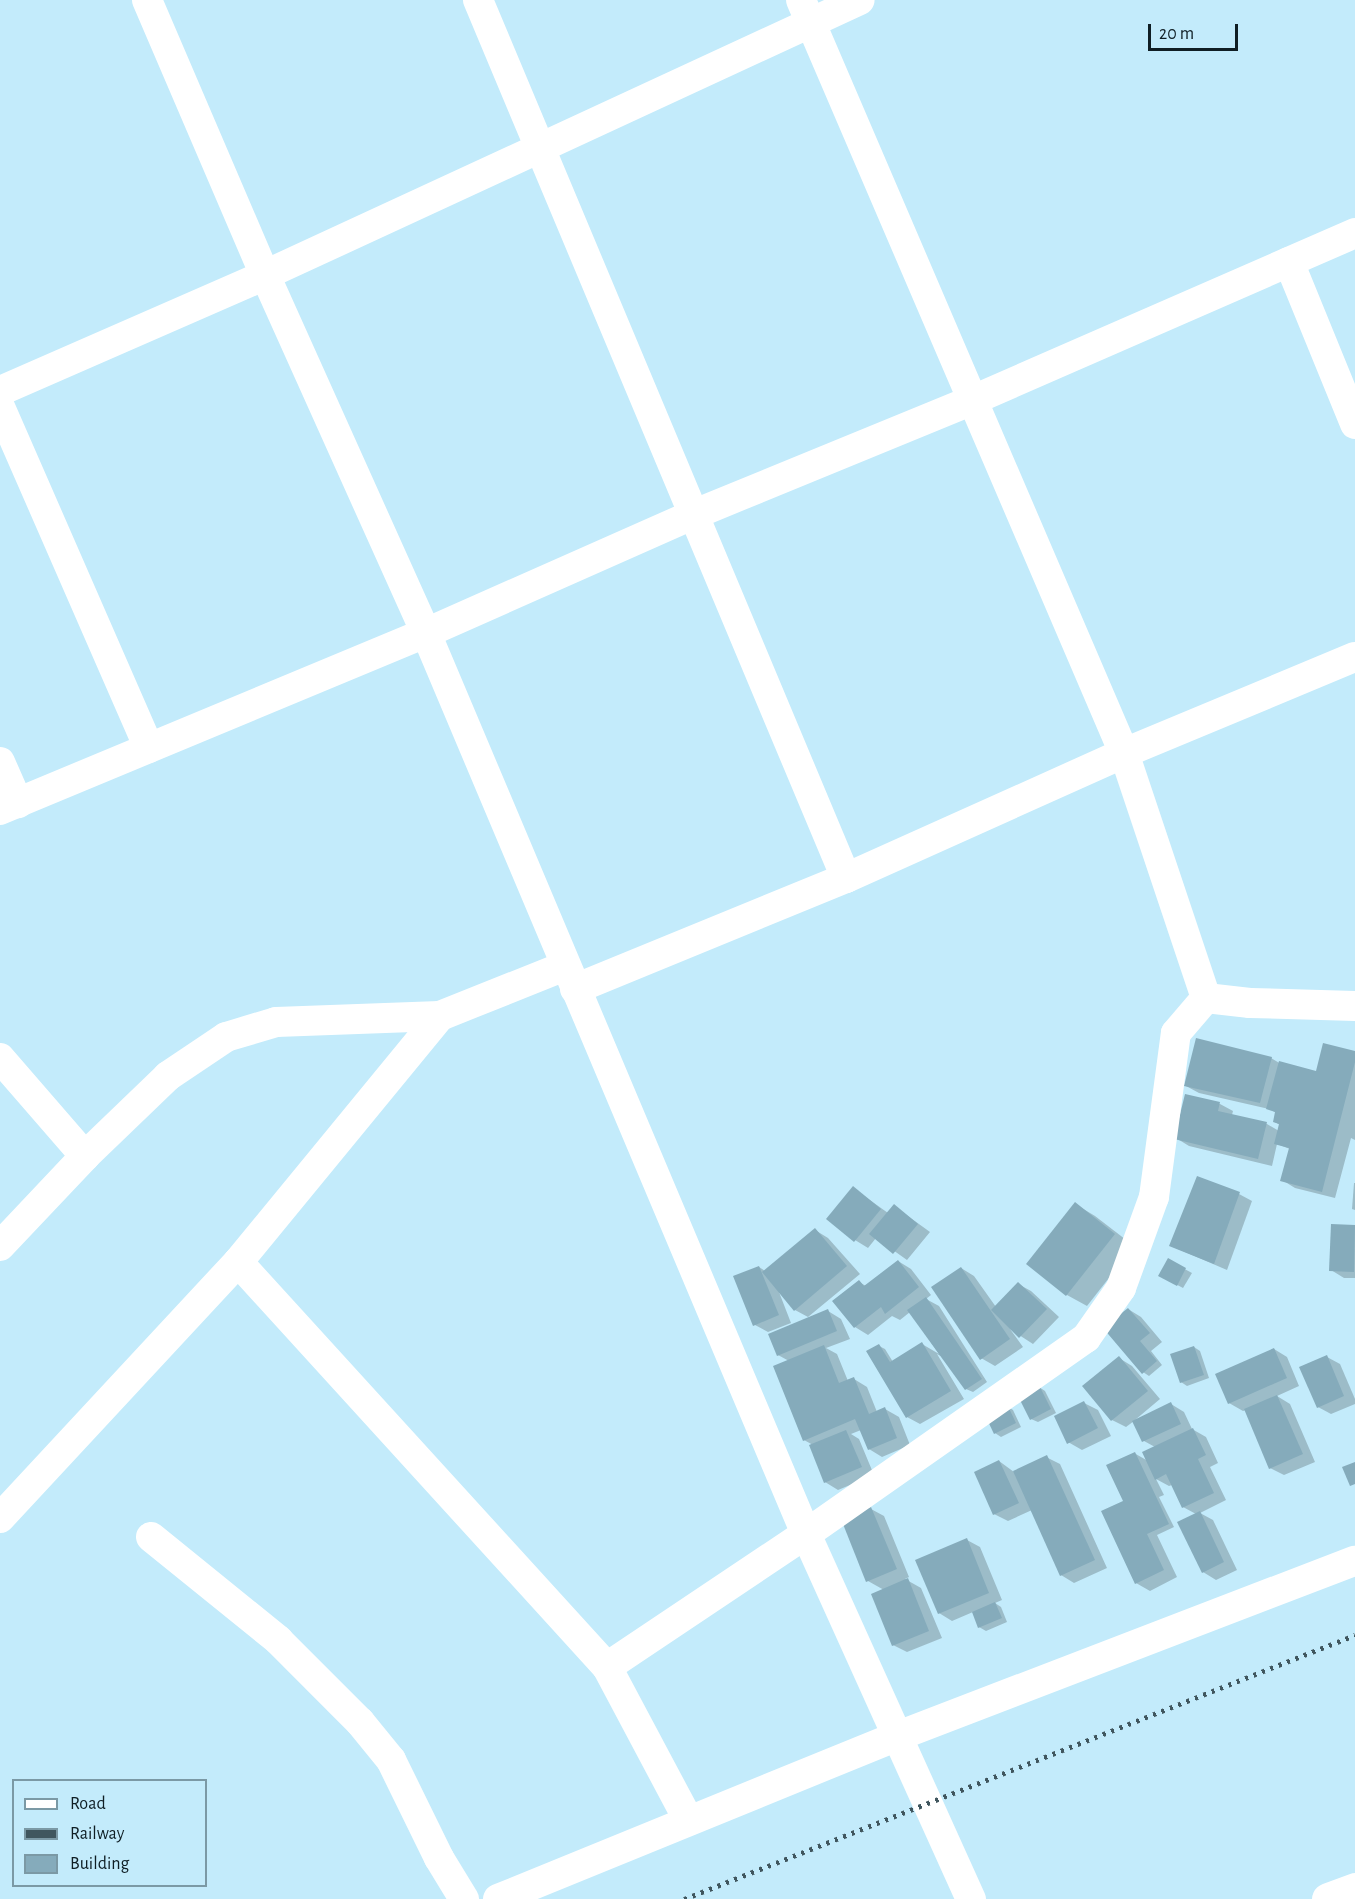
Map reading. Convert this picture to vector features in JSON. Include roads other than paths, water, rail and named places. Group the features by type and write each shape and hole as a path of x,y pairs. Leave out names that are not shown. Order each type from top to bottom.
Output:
{"highway":[{"path":"1328,1899 1355,1889"}],"street":[{"path":"147,0 265,275 426,633 806,1533 971,1899"},
{"path":"478,0 846,878"},
{"path":"0,391 265,275 540,146 805,11 860,0"},
{"path":"805,11 1124,753 1206,998"},
{"path":"0,762 9,806 426,633 695,514 973,400 1355,232"},
{"path":"1289,262 1355,424"},
{"path":"0,407 149,748"},
{"path":"0,1246 84,1156 168,1076 226,1036 276,1022 440,1016 570,978 846,878 1124,753 1355,657"},
{"path":"1206,998 1250,1003 1355,1006"},
{"path":"607,1667 806,1533 1086,1338 1121,1288 1129,1268 1154,1197 1176,1033 1206,998"},
{"path":"0,1518 238,1262 440,1016"},
{"path":"0,1058 84,1156"},
{"path":"238,1262 607,1667 689,1821"},
{"path":"151,1537 278,1640 360,1722 391,1760 439,1858 464,1899"},
{"path":"498,1899 898,1736 1355,1561"}],"railway":[{"path":"684,1899 1355,1635"}]}
